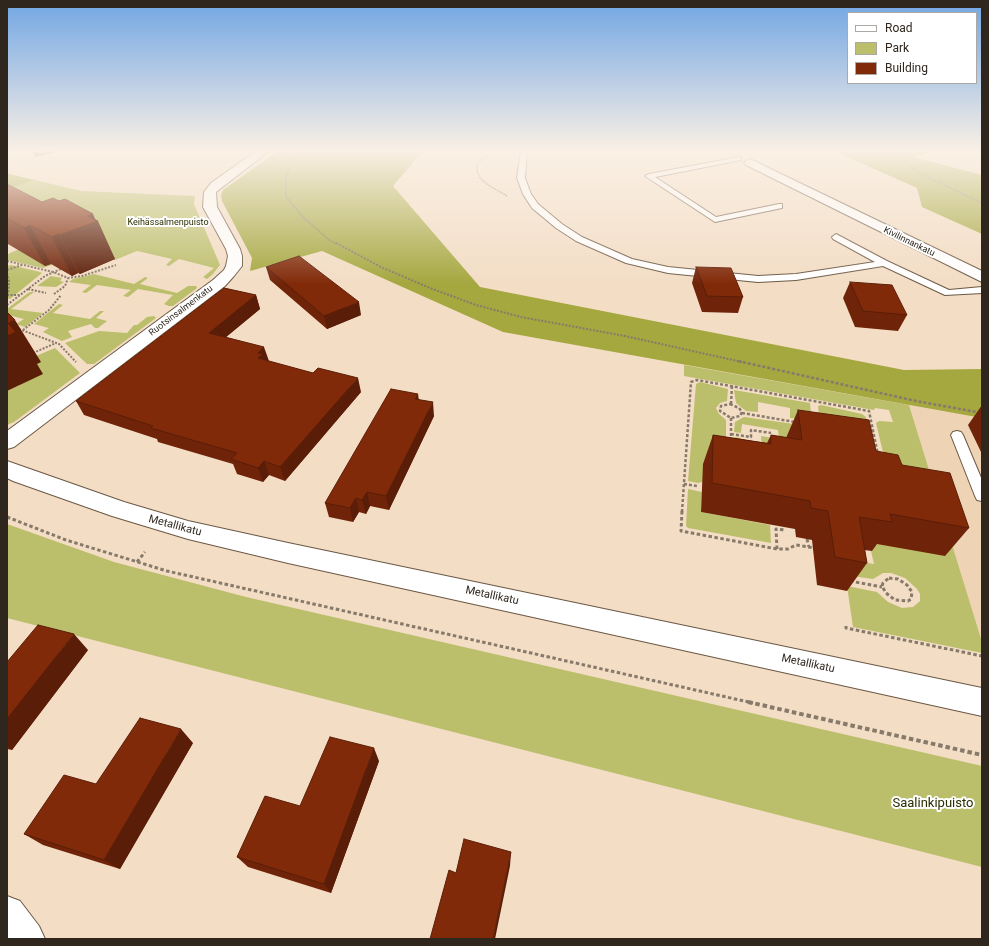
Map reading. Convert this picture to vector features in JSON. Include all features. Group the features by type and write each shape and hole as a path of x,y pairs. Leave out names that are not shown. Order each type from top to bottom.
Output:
{"street":[{"name":"Ruotsinsalmenkatu","path":"7,442 219,283 229,273 234,266 235,256 233,249 210,206 210,195"},
{"name":"Kivilinnankatu","path":"815,195 982,277"},
{"name":"Metallikatu","path":"7,469 20,475 120,510 188,530 295,555 982,702"},
{"path":"7,914 26,939"}],"lane":[{"path":"528,195 535,206 559,226 579,239 629,261 668,270 731,277 780,279 884,263"},
{"path":"678,195 715,220 779,206"},
{"path":"836,237 884,263 948,293 982,290"},
{"path":"957,435 982,496"}],"path":[{"path":"286,195 303,217 329,240 381,267 476,306 521,317 625,336 916,401 982,413"},
{"path":"505,195 535,206"},
{"path":"966,195 982,203"},
{"path":"7,261 53,272 68,278 116,265"},
{"path":"7,270 22,265"},
{"path":"7,305 53,272 66,266"},
{"path":"7,273 9,281 8,294 20,295"},
{"path":"54,294 65,286 68,278"},
{"path":"28,289 46,293"},
{"path":"22,330 49,310 61,295"},
{"path":"15,329 22,330 57,343 79,365"},
{"path":"32,353 57,343"},
{"path":"822,549 795,545 785,549 777,549 681,531 691,382 696,380 868,411 879,462"},
{"path":"731,404 732,386"},
{"path":"742,413 738,418 731,418 724,415 720,408 723,405 731,404 739,408 742,413 796,422"},
{"path":"730,441 731,418"},
{"path":"751,441 751,430 772,433"},
{"path":"866,432 873,434"},
{"path":"731,434 751,437"},
{"path":"684,484 698,486"},
{"path":"7,517 66,540 182,575 982,755"},
{"path":"777,549 776,529 787,531"},
{"path":"802,538 802,546"},
{"path":"807,539 809,547"},
{"path":"137,562 145,552"},
{"path":"889,578 898,579 911,588 913,596 908,601 894,600 886,593 883,587 885,580 889,578"},
{"path":"846,580 883,587"},
{"path":"846,626 846,628 982,656"}],"shaded area":[{"path":"221,195 401,195 480,287 904,370 982,369 982,418 503,332 322,251 250,271 252,258 222,201"},
{"path":"919,195 982,195 982,234 922,207"},
{"path":"909,405 982,418 982,642"}],"green space":[{"name":"Keihässalmenpuisto","path":"7,195 195,196 194,204 220,265 207,279 203,277 214,268 179,259 169,266 166,265 172,259 137,251 115,260 99,245 43,268 7,260 7,255 10,253 65,230 7,210"},
{"path":"11,265 42,273 10,299 7,298 7,266"},
{"path":"94,274 134,284 145,277 148,278 140,284 177,293 188,286 196,286 197,288 173,306 169,306 164,304 173,295 138,289 128,297 123,296 131,290 97,285 86,293 82,292 91,285 69,282 73,279"},
{"path":"51,276 62,278 60,281 64,282 56,287 37,286"},
{"path":"31,292 34,292 11,309 43,313 25,327 16,324 24,319 12,316 7,320 7,309"},
{"path":"59,304 63,305 53,313 90,319 100,311 104,311 96,318 107,321 98,328 95,328 91,324 68,331 72,337 62,341 43,332 49,328 34,324"},
{"path":"154,316 156,318 94,364 87,364 65,343 99,331 127,333 134,325 137,325 147,317"},
{"path":"55,348 80,373 14,422 7,425 7,391 20,385 34,365 36,356"},
{"path":"684,365 909,405 982,642 982,653 853,627 847,586 877,592 888,602 902,608 913,607 920,601 920,594 917,589 905,578 891,573 883,573 873,579 845,575 842,559 874,564 871,551 890,482 876,423 879,421 893,422 889,410 875,408 874,410 684,376"},
{"path":"700,382 728,389 727,401 720,403 716,408 719,414 726,420 726,456 702,482 698,483 688,481 696,384"},
{"path":"734,390 810,403 811,414 799,419 790,418 790,408 758,402 758,412 746,411 736,403"},
{"path":"821,405 862,414 866,417 869,429 819,416 818,406"},
{"path":"744,417 801,425 787,456 734,446 734,437 741,438 741,446 762,449 761,436 779,439 778,430 742,424 741,433 734,432 735,422"},
{"path":"688,489 702,492 701,512 770,525 771,543 688,528 686,526"},
{"name":"Saalinkipuisto","path":"7,524 114,562 246,597 982,766 982,867 7,618"}],"building":[{"path":"7,195 29,195 42,202 53,198 59,201 65,199 93,214 87,216 98,221 52,237 30,225 24,228 7,218"},
{"path":"299,256 359,302 324,316 266,267"},
{"path":"696,267 731,268 743,297 707,296"},
{"path":"850,282 892,285 907,315 863,311"},
{"path":"224,288 256,295 209,333 264,347 258,353 263,354 258,358 313,373 318,368 358,378 280,467 264,461 258,468 231,459 237,453 151,428 153,426 76,401"},
{"path":"7,312 15,320 8,323 16,332 7,336"},
{"path":"391,389 418,394 415,399 433,402 386,496 367,492 362,500 356,498 350,508 325,503"},
{"path":"798,410 869,420 876,451 898,455 902,465 950,473 969,528 890,514 892,522 859,517 867,563 835,557 828,511 811,508 810,501 712,483 713,435 771,444 771,435 802,440"},
{"path":"38,625 74,634 7,719 7,662"},
{"path":"140,718 181,729 104,860 24,834 64,775 96,784"},
{"path":"330,737 374,748 324,884 237,857 265,796 300,806"},
{"path":"464,839 511,852 493,939 430,939 449,870 456,873"}]}
